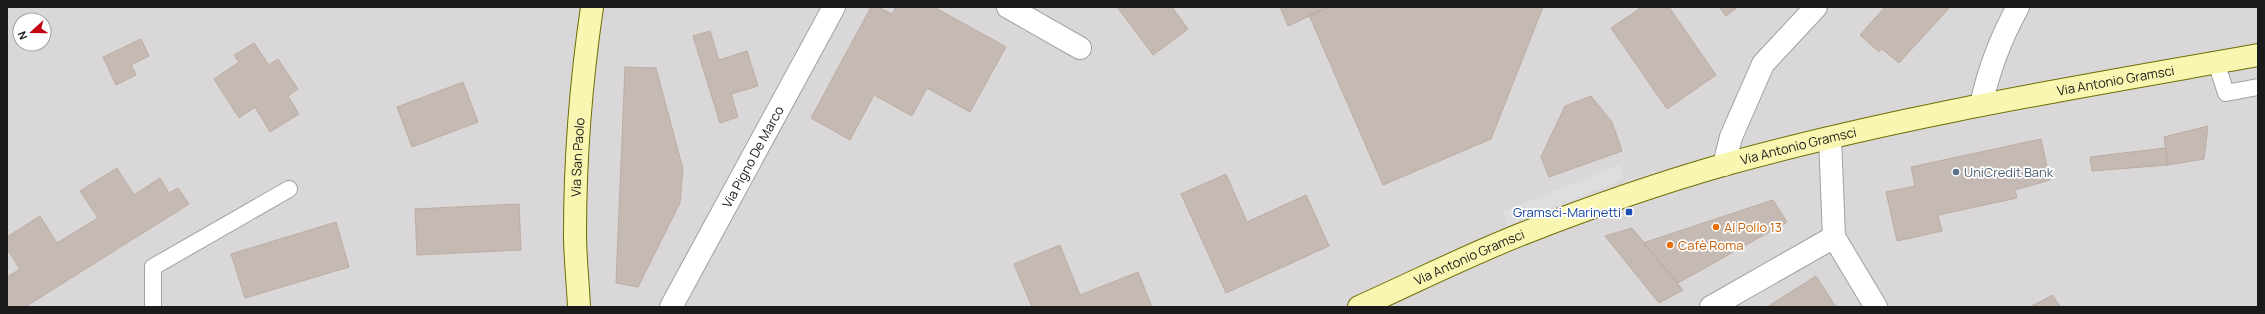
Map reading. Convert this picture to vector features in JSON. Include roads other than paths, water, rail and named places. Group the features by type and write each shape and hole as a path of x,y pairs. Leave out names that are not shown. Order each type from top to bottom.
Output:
{"main road":[{"name":"Via San Paolo","path":"579,307 575,236 577,149 592,7"},
{"name":"Via Antonio Gramsci","path":"1359,307 1525,232 1607,202 1724,165 1830,138 1981,105 2258,55"}],"street":[{"name":"Via Pigno De Marco","path":"671,307 834,7"},
{"path":"1008,7 1080,48"},
{"path":"1724,165 1731,137 1763,64 1816,7"},
{"path":"1981,105 1989,70 2003,33 2018,7"},
{"path":"1830,138 1834,237 1876,307"},
{"path":"1711,307 1834,237"}],"lane":[{"path":"2216,62 2226,93 2258,87"},
{"path":"153,307 153,267 289,189"}],"place":[{"name":"UniCredit Bank","path":"1956,172"},
{"name":"Gramsci-Marinetti","path":"1629,212"},
{"name":"Al Pollo 13","path":"1716,227"},
{"name":"Cafè Roma","path":"1670,245"}]}
